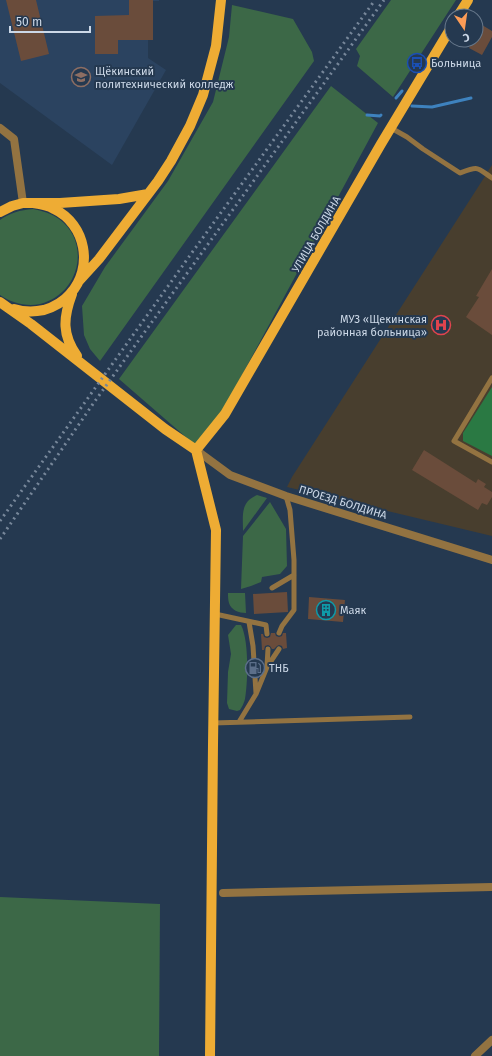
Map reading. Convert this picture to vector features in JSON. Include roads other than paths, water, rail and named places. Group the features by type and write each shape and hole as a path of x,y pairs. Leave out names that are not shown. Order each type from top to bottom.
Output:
{"main road":[{"path":"3,304 16,310 27,312 48,309 66,298 99,259 171,162 190,126 203,95 216,46 221,0"},
{"name":"УЛИЦА БОЛДИНА","path":"196,450 226,414 391,128 444,39"},
{"path":"0,212 12,206 23,203 60,203 119,199 148,194"},
{"path":"34,203 54,208 71,221 77,230 82,240 84,250 83,271 79,281"},
{"path":"73,290 67,307 65,320 66,335 70,347 83,364"},
{"path":"3,304 83,364 165,429 196,450 216,530 210,1056"}],"street":[{"path":"0,128 14,139 23,203"},
{"name":"ПРОЕЗД БОЛДИНА","path":"196,450 230,475 286,496 492,560"},
{"path":"223,893 492,887"},
{"path":"475,1056 492,1040"}],"lane":[{"path":"391,128 460,173 475,168 481,170 492,178"},
{"path":"492,378 454,441 492,462"},
{"path":"279,633 282,626 294,610 294,560 290,510 286,496"},
{"path":"272,588 294,575"},
{"path":"215,614 266,625 267,634"},
{"path":"249,622 256,694"},
{"path":"239,722 256,694 267,667 279,649"},
{"path":"267,667 268,650"},
{"path":"213,723 410,717"}],"waterway":[{"path":"396,98 402,91"},
{"path":"412,106 432,107 471,98"},
{"path":"367,115 381,115"}],"railway":[{"path":"0,521 375,0"},
{"path":"0,539 95,401 384,0"}],"place":[{"name":"Больница","path":"417,63"},
{"name":"Щёкинский политехнический колледж","path":"81,77"},
{"name":"МУЗ «Щекинская районная больница»","path":"441,325"},
{"name":"Маяк","path":"326,610"},
{"name":"ТНБ","path":"255,668"}]}
